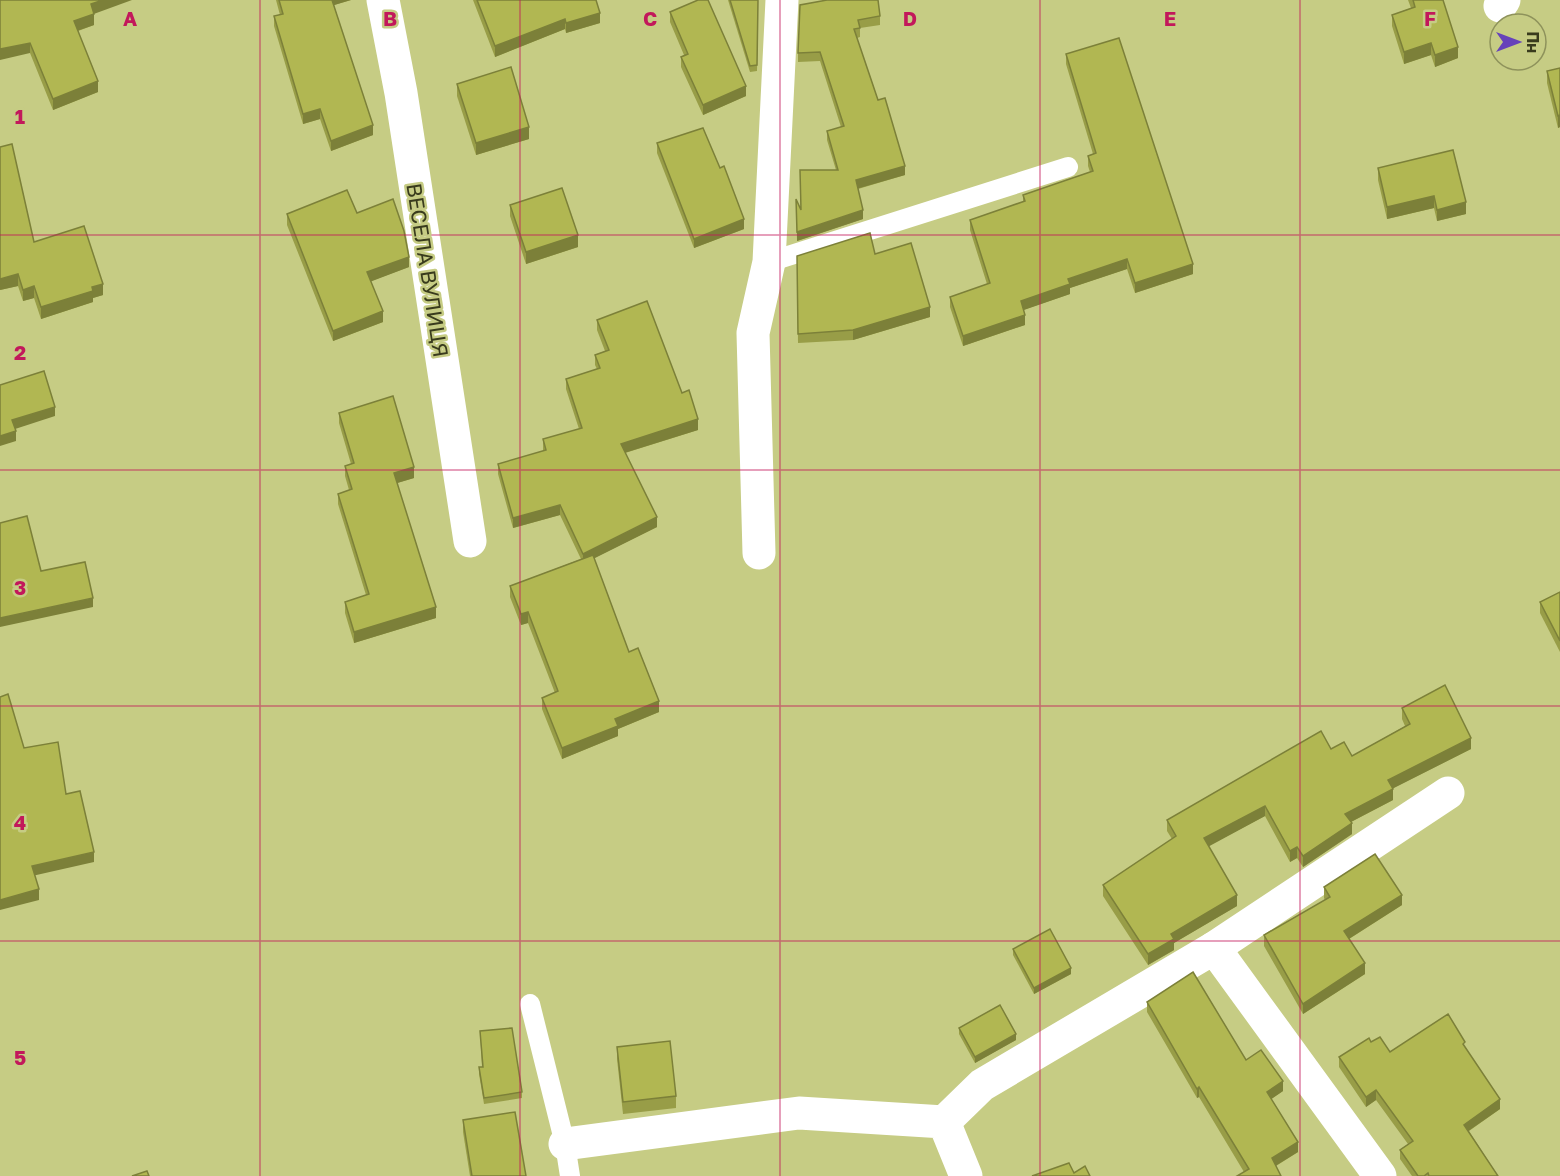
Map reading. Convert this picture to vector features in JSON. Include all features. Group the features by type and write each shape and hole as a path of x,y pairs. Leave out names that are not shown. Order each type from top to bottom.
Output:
{"street":[{"name":"ВЕСЕЛА ВУЛИЦЯ","path":"383,0 401,93 470,541"},
{"path":"759,553 753,333 769,262 782,0"},
{"path":"565,1144 799,1113 944,1122 982,1085 1214,948 1448,793"},
{"path":"1214,948 1380,1176"},
{"path":"944,1122 966,1176"}],"lane":[{"path":"769,262 1068,166"},
{"path":"530,1004 565,1144 570,1176"}],"building":[{"path":"0,0 103,0 91,4 94,14 74,21 98,81 53,99 30,43 0,49"},
{"path":"279,0 332,0 373,125 331,141 320,109 303,114 274,16 283,14"},
{"path":"477,0 596,0 600,13 566,23 565,19 495,46"},
{"path":"698,0 708,0 746,86 703,105 681,57 688,54 670,12"},
{"path":"730,0 758,0 757,65 750,66"},
{"path":"827,0 878,0 880,16 858,20 860,28 854,29 878,100 885,98 905,166 856,180 863,210 797,232 796,199 801,210 800,170 838,170 827,131 844,126 820,52 798,53 800,5"},
{"path":"1413,0 1443,0 1458,47 1435,55 1431,43 1404,52 1392,15 1415,7"},
{"path":"1119,38 1193,264 1135,283 1127,259 1068,279 1070,284 1021,301 1025,315 963,336 950,297 990,283 970,220 1025,201 1023,195 1093,171 1088,156 1096,153 1066,54"},
{"path":"511,67 529,127 476,143 457,84"},
{"path":"1560,68 1560,115 1558,116 1547,72"},
{"path":"703,128 720,168 724,166 744,219 694,239 657,143"},
{"path":"12,144 34,242 84,226 103,284 92,287 93,291 41,307 34,286 23,290 18,274 0,279 0,147"},
{"path":"1453,150 1466,202 1437,210 1434,196 1387,207 1378,168"},
{"path":"562,188 578,235 526,252 510,205"},
{"path":"347,190 357,213 393,199 404,231 409,257 367,272 383,311 333,331 287,214"},
{"path":"870,233 875,254 911,243 930,307 853,330 798,334 797,256"},
{"path":"647,301 682,393 689,390 698,419 621,444 657,517 583,554 560,505 513,518 498,464 546,450 543,439 582,428 566,379 600,368 595,355 609,350 597,320"},
{"path":"44,371 55,407 12,420 16,431 0,436 0,385"},
{"path":"393,396 414,467 394,473 436,607 354,632 345,602 369,594 338,494 352,489 345,466 354,463 339,413"},
{"path":"27,516 41,571 85,562 93,598 0,618 0,523"},
{"path":"593,555 629,652 638,648 659,701 615,719 618,726 562,748 542,698 558,691 528,612 521,614 510,586"},
{"path":"1560,592 1560,641 1540,602"},
{"path":"1445,685 1471,738 1388,780 1393,789 1345,814 1352,823 1303,856 1297,847 1290,851 1265,806 1204,838 1237,895 1171,934 1174,939 1148,954 1103,885 1176,836 1167,820 1321,731 1331,749 1344,742 1352,756 1410,724 1402,708"},
{"path":"8,694 24,748 58,742 66,794 80,791 94,852 32,866 39,889 0,900 0,697"},
{"path":"1375,854 1402,895 1344,931 1365,963 1303,1004 1264,935 1330,897 1324,887"},
{"path":"1050,929 1071,968 1034,988 1013,949"},
{"path":"1193,972 1246,1060 1261,1050 1283,1081 1267,1092 1298,1142 1272,1158 1281,1176 1237,1176 1249,1169 1199,1087 1197,1089 1147,1002"},
{"path":"1000,1005 1016,1034 975,1057 959,1028"},
{"path":"1448,1014 1465,1042 1463,1044 1500,1099 1464,1125 1498,1176 1429,1176 1428,1173 1418,1176 1400,1150 1413,1141 1376,1090 1366,1097 1339,1057 1369,1038 1371,1042 1380,1037 1390,1052"},
{"path":"512,1028 522,1092 484,1098 479,1067 483,1067 480,1031"},
{"path":"670,1041 676,1096 623,1102 617,1047"},
{"path":"515,1112 526,1176 472,1176 463,1120"},
{"path":"1069,1163 1074,1173 1085,1166 1090,1176 1032,1176"},
{"path":"147,1171 149,1176 132,1176"}]}
